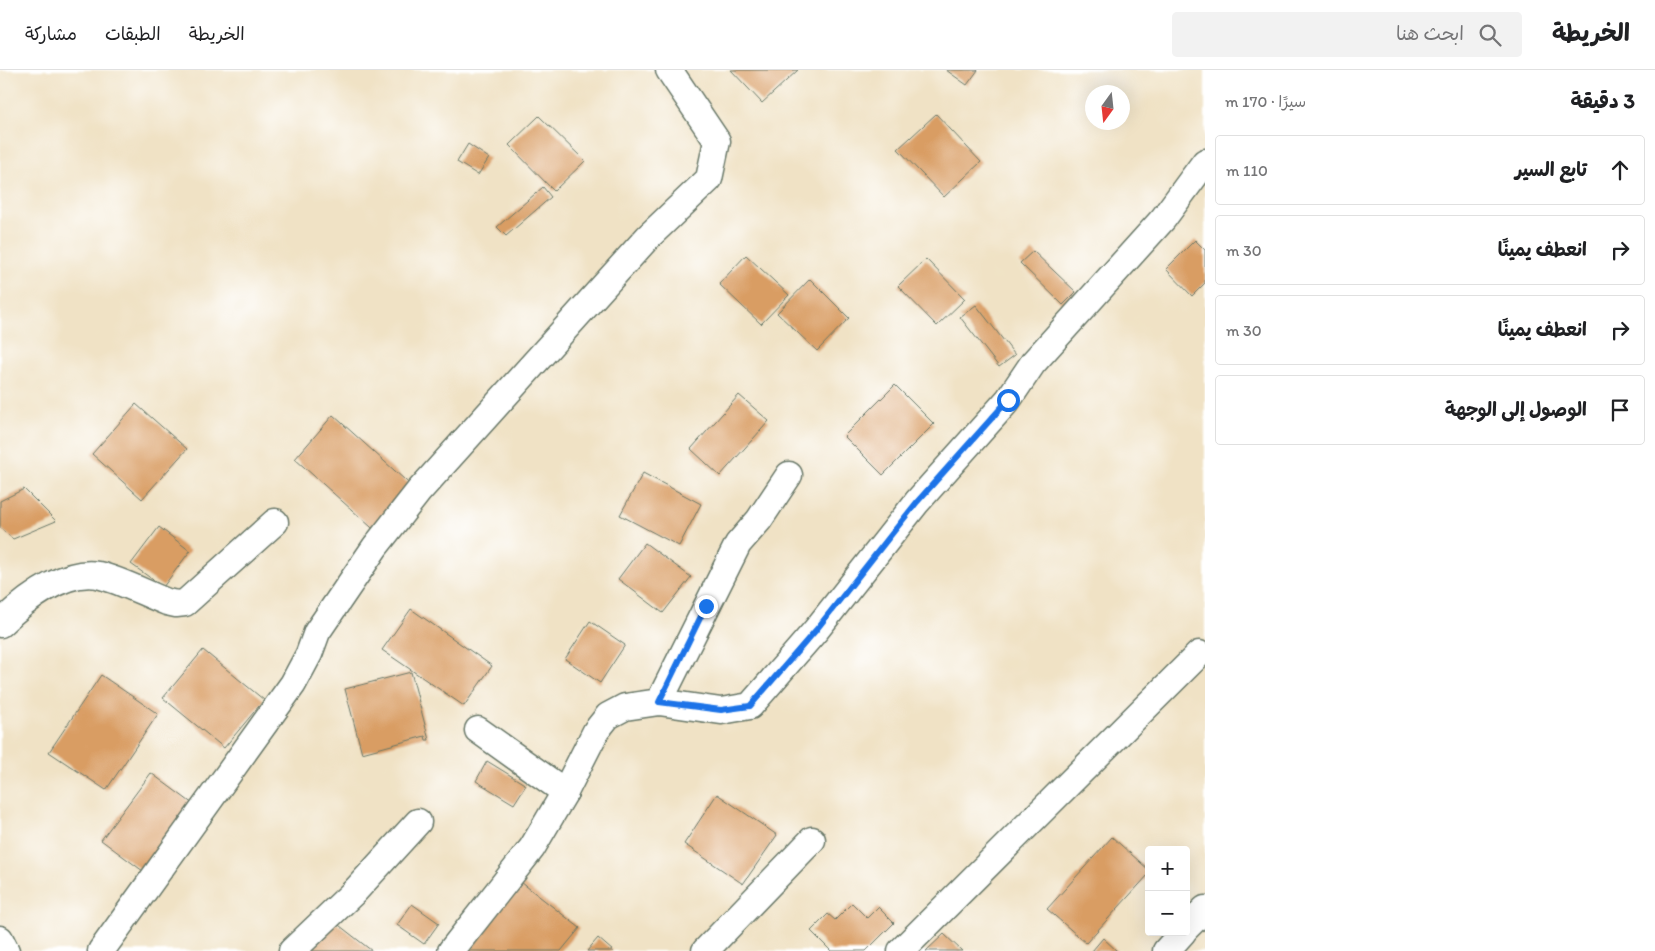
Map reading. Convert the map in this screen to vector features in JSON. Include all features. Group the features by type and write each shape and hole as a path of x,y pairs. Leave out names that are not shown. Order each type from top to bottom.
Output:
{"street":[{"path":"101,951 293,684 310,654 317,632 376,547 419,491 648,237 709,179 716,140 669,70"},
{"path":"451,951 532,848 565,792 596,731 608,716 625,707 659,702 721,710 750,706 816,630 917,502 1008,400 1034,363 1164,219 1205,162"},
{"path":"659,702 738,544 759,520 789,475"},
{"path":"0,624 24,601 70,577 97,575 176,604 185,603 275,522"},
{"path":"901,951 1199,654"},
{"path":"478,730 565,792"},
{"path":"292,951 355,891 418,822"},
{"path":"705,951 812,840"},
{"path":"1190,924 1205,909"},
{"path":"1166,951 1179,936"},
{"path":"0,939 6,951"}],"building":[{"path":"731,70 798,70 762,103"},
{"path":"946,70 978,70 967,85"},
{"path":"936,114 981,162 944,197 898,149"},
{"path":"539,116 585,161 554,191 509,145"},
{"path":"468,144 489,158 478,175 457,162"},
{"path":"543,187 551,197 506,236 497,227"},
{"path":"1195,240 1205,250 1205,283 1192,296 1166,269"},
{"path":"1033,251 1076,292 1063,305 1020,263"},
{"path":"746,255 789,295 761,324 719,284"},
{"path":"926,259 965,299 937,326 898,286"},
{"path":"810,279 849,318 817,351 777,313"},
{"path":"976,305 1015,355 999,367 960,317"},
{"path":"895,385 934,424 883,475 844,436"},
{"path":"739,395 769,421 720,476 691,449"},
{"path":"136,404 187,449 142,499 92,454"},
{"path":"333,415 415,489 380,535 295,459"},
{"path":"643,473 701,504 679,546 620,515"},
{"path":"24,489 56,521 13,539 0,528 0,501"},
{"path":"159,527 190,551 163,587 131,564"},
{"path":"645,543 691,577 663,613 618,579"},
{"path":"411,609 492,666 464,706 382,650"},
{"path":"590,621 625,645 600,683 565,659"},
{"path":"203,650 264,700 224,748 163,698"},
{"path":"411,672 429,740 426,740 425,736 362,753 345,689"},
{"path":"101,675 158,714 106,790 49,752"},
{"path":"487,761 526,785 514,804 476,781"},
{"path":"151,773 197,807 151,877 101,840"},
{"path":"717,794 777,835 743,884 684,844"},
{"path":"1112,837 1145,866 1145,878 1086,943 1047,909"},
{"path":"517,879 580,928 561,951 460,951"},
{"path":"852,903 867,918 878,907 894,923 866,951 831,951 811,931 828,914 835,920"},
{"path":"412,904 439,923 424,944 397,925"},
{"path":"335,922 372,951 311,951"},
{"path":"944,934 962,951 926,951"},
{"path":"598,938 613,951 587,951"},
{"path":"1103,938 1117,951 1092,951"}],"route":[{"path":"706,606 659,702 721,710 750,706 816,630 917,502 1008,400"}]}
